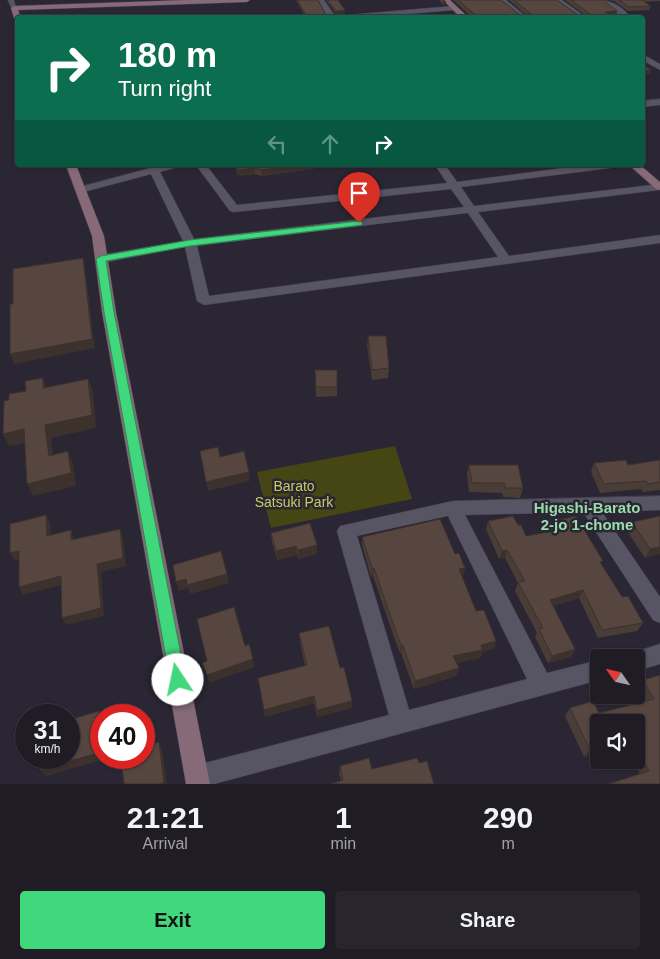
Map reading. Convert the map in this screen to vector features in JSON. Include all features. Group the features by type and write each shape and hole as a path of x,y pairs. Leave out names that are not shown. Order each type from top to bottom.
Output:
{"street":[{"path":"10,0 17,15"},
{"path":"14,8 247,0"},
{"path":"321,0 331,15"},
{"path":"446,0 462,15"},
{"path":"502,0 521,15"},
{"path":"557,0 580,15"},
{"path":"603,0 626,15"},
{"path":"394,15 454,8"},
{"path":"645,58 660,68"},
{"path":"645,104 660,102"},
{"path":"72,167 98,236 111,322 197,781 590,673"},
{"path":"80,190 166,167"},
{"path":"203,167 234,210 596,167"},
{"path":"442,167 506,260"},
{"path":"539,167 546,174"},
{"path":"636,167 660,187"},
{"path":"154,170 190,243 204,301 660,239"},
{"path":"101,259 190,243 660,187"},
{"path":"402,723 346,531 453,508 660,503"},
{"path":"588,505 660,614"},
{"path":"453,508 542,686"},
{"path":"645,658 660,654"}],"green space":[{"name":"Barato Satsuki Park","path":"395,446 412,499 271,528 257,472"}],"building":[{"path":"297,0 318,0 326,15 306,15"},
{"path":"328,0 338,0 345,10 336,11"},
{"path":"458,0 501,0 520,15 476,15"},
{"path":"514,0 557,0 578,15 530,15"},
{"path":"571,0 603,0 617,11 605,12 609,14 589,15"},
{"path":"619,0 642,0 651,6 629,7"},
{"path":"237,167 285,167 261,170 255,168 238,170"},
{"path":"83,258 92,339 10,354 10,304 13,304 13,269"},
{"path":"368,336 386,336 389,368 372,370"},
{"path":"315,370 337,370 337,387 316,387"},
{"path":"43,378 43,388 88,379 92,415 45,425 49,456 68,451 71,473 27,484 24,429 3,434 4,401 9,400 9,394 26,391 25,381"},
{"path":"218,447 220,457 244,451 249,472 206,482 200,451"},
{"path":"626,460 628,465 660,460 660,482 648,484 646,481 604,484 594,463"},
{"path":"469,465 518,465 523,488 505,488 504,483 472,483"},
{"path":"46,515 47,536 71,530 71,540 120,529 123,558 97,564 101,608 62,618 61,576 19,587 19,551 10,553 10,524"},
{"path":"513,516 518,525 521,525 526,536 559,530 554,521 576,516 603,561 600,562 622,597 628,596 643,623 602,630 583,590 550,600 575,649 552,656 539,629 543,628 518,582 525,581 507,550 502,551 488,521"},
{"path":"660,516 660,547 650,549 632,522"},
{"path":"440,519 455,554 459,553 465,568 459,569 476,611 484,610 496,641 481,645 482,650 453,656 459,668 415,681 362,537"},
{"path":"310,523 317,545 298,550 296,546 276,551 271,533"},
{"path":"221,551 227,574 187,585 186,579 176,582 173,565"},
{"path":"234,607 245,646 249,644 253,659 207,675 202,663 207,661 197,619"},
{"path":"329,626 340,668 344,667 352,701 317,710 314,696 264,710 258,678 307,665 299,633"},
{"path":"660,675 660,784 608,784 649,771 645,764 645,714 590,714 590,750 570,708 590,702 590,704 594,704 599,713 634,704 645,704 645,701 654,699 645,683 645,679"},
{"path":"90,714 90,755 80,758 80,717"},
{"path":"159,742 164,782 160,784 124,784 122,769 155,769 155,743"},
{"path":"369,758 372,769 417,758 419,763 427,761 434,784 330,784 343,780 340,766"}],"district":[{"name":"Higashi-Barato 2-jo 1-chome","path":"587,516"}],"route":[{"path":"178,680 109,312 101,259 190,243 359,223"}]}
